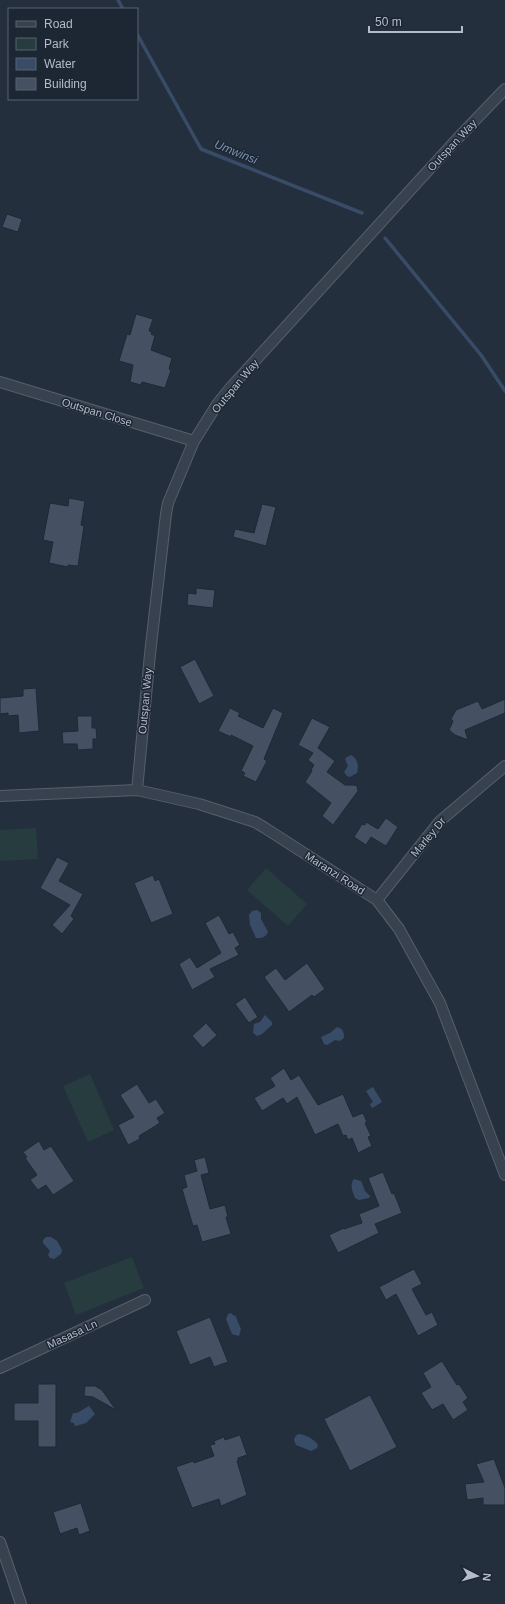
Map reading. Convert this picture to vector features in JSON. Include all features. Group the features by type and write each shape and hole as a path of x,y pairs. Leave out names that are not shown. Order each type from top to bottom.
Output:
{"street":[{"name":"Outspan Way","path":"136,790 166,514 168,504 194,441 218,403 231,387 456,140 505,89"},
{"name":"Outspan Close","path":"0,382 194,441"},
{"name":"Marley Dr","path":"377,900 440,821 505,766"},
{"name":"Maranzi Road","path":"0,796 136,790 199,804 255,822 377,900 399,929 440,1003 505,1175"},
{"name":"Masasa Ln","path":"0,1368 145,1300"},
{"path":"0,1542 21,1604"}],"green space":[{"path":"36,828 38,859 0,861 0,830"},
{"path":"266,868 307,904 288,926 247,890"},
{"path":"90,1074 114,1130 88,1142 63,1086"},
{"path":"132,1257 144,1288 76,1315 64,1283"}],"water":[{"path":"351,755 357,761 358,768 357,773 350,777 344,772 348,766 345,759"},
{"path":"257,910 261,913 261,919 268,932 262,938 256,938 250,925 249,915 252,911"},
{"path":"265,1015 272,1022 272,1025 262,1034 257,1036 253,1033 254,1024 260,1022"},
{"path":"337,1027 343,1031 344,1038 340,1041 335,1040 327,1045 324,1044 321,1037 330,1033"},
{"path":"373,1087 382,1102 372,1108 370,1104 373,1102 366,1091"},
{"path":"354,1179 361,1181 365,1191 370,1196 369,1198 359,1200 355,1198 352,1191"},
{"path":"46,1237 51,1237 57,1241 62,1250 61,1254 54,1259 50,1258 48,1255 50,1251 43,1243 43,1240"},
{"path":"231,1313 234,1316 235,1315 241,1329 239,1336 232,1334 226,1319 228,1314"},
{"path":"89,1406 95,1414 86,1423 75,1426 74,1423 70,1422 73,1413 77,1413"},
{"path":"298,1434 312,1439 318,1445 317,1448 311,1451 296,1445 294,1440"}],"building":[{"path":"7,214 22,219 18,232 2,227"},
{"path":"136,314 153,319 149,331 155,336 151,350 172,358 169,369 171,370 165,388 142,382 141,385 130,382 133,365 119,361 127,334 130,335"},
{"path":"69,498 85,501 81,525 84,526 78,566 68,565 68,567 49,563 53,542 43,540 50,503 68,506"},
{"path":"262,504 276,507 266,546 233,537 235,529 254,533"},
{"path":"196,588 215,590 213,608 187,605 188,593 196,594"},
{"path":"195,659 214,696 199,704 180,667"},
{"path":"36,688 39,731 19,733 18,715 8,716 8,713 0,714 0,698 23,696 23,689"},
{"path":"505,699 505,713 465,730 468,740 455,735 449,730 453,721 451,719 456,710 478,701 482,709"},
{"path":"230,708 240,713 238,716 263,728 273,708 283,713 264,759 267,761 256,782 243,776 245,773 241,771 253,746 231,735 231,737 218,731"},
{"path":"77,716 92,716 92,728 96,728 97,739 93,739 93,749 78,750 77,744 63,744 62,732 78,731"},
{"path":"312,718 330,727 318,748 335,761 327,772 345,785 357,786 358,791 333,825 322,816 331,803 305,782 314,765 308,760 313,753 298,745"},
{"path":"386,818 398,827 386,846 371,837 366,845 354,837 362,824 365,825 366,822 378,829"},
{"path":"57,857 69,863 59,881 83,894 71,916 74,919 62,934 52,925 70,905 40,888"},
{"path":"153,875 155,881 159,879 173,914 151,923 134,883"},
{"path":"219,915 229,934 233,932 240,945 235,948 239,955 210,969 215,977 192,990 179,964 190,957 197,968 221,953 205,923"},
{"path":"307,963 325,989 314,997 312,995 289,1012 264,977 276,968 285,980"},
{"path":"245,997 258,1017 249,1023 235,1004"},
{"path":"206,1023 217,1035 203,1048 192,1036"},
{"path":"284,1068 291,1080 299,1075 318,1105 343,1094 353,1117 363,1113 367,1122 365,1123 371,1136 368,1137 372,1146 358,1153 352,1138 348,1140 346,1135 343,1136 338,1124 315,1135 297,1097 287,1104 283,1098 262,1111 254,1098 275,1086 270,1078"},
{"path":"137,1084 149,1103 156,1099 165,1113 157,1118 160,1123 139,1136 140,1139 128,1145 118,1125 134,1117 120,1095"},
{"path":"39,1141 44,1150 51,1146 74,1181 53,1195 46,1185 38,1190 30,1180 37,1175 25,1158 27,1157 23,1152"},
{"path":"205,1157 209,1173 201,1175 210,1209 225,1205 228,1217 226,1217 231,1234 202,1242 197,1225 193,1226 182,1189 187,1187 184,1175 197,1171 194,1160"},
{"path":"383,1172 402,1213 375,1224 379,1233 338,1253 329,1235 344,1228 362,1223 359,1214 379,1206 368,1178"},
{"path":"414,1269 422,1284 412,1289 426,1315 432,1312 438,1325 418,1336 396,1294 386,1300 379,1287"},
{"path":"210,1317 228,1362 214,1367 210,1357 190,1365 176,1331"},
{"path":"442,1361 457,1385 459,1384 468,1398 463,1402 468,1410 453,1420 443,1404 432,1410 421,1393 431,1387 423,1373"},
{"path":"38,1384 56,1384 56,1447 38,1447 38,1421 14,1421 14,1403 38,1403"},
{"path":"85,1386 95,1386 102,1390 116,1410 93,1397 84,1396"},
{"path":"370,1395 397,1447 350,1471 324,1419"},
{"path":"240,1435 247,1455 238,1458 237,1461 247,1495 221,1506 219,1499 192,1508 176,1467 214,1456 210,1445 215,1444 214,1441 224,1437 225,1440"},
{"path":"494,1459 505,1488 505,1505 483,1505 483,1498 467,1500 465,1484 484,1482 476,1464"},
{"path":"81,1503 90,1531 79,1535 77,1528 60,1534 53,1512"}],"waterway":[{"name":"Umwinsi","path":"118,0 122,8"},
{"name":"Umwinsi","path":"138,36 201,149 362,213"},
{"name":"Umwinsi","path":"385,238 481,355 505,391"}]}
